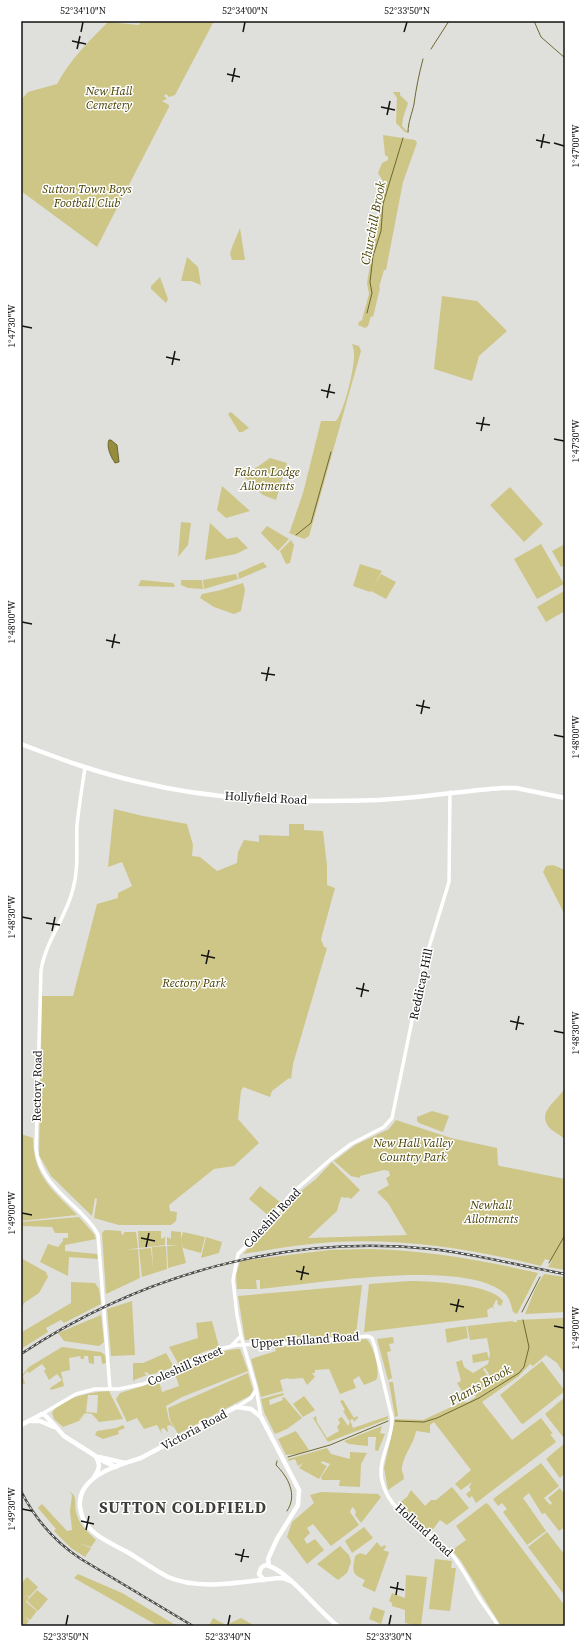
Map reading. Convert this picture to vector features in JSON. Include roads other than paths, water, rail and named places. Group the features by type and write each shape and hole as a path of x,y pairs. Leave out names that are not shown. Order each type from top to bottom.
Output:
{"main road":[{"name":"Hollyfield Road","path":"21,744 85,768 140,783 242,799 373,800 450,792 509,788 565,798"},
{"path":"236,1407 251,1409 262,1417 298,1486 299,1502 277,1539 268,1559 274,1574 272,1578"},
{"name":"Victoria Road","path":"93,1478 116,1466 141,1458 236,1407"},
{"path":"21,1425 42,1414 47,1416 54,1427"},
{"path":"31,1421 40,1421 54,1427 72,1442 109,1465 116,1466"},
{"path":"95,1456 125,1463"},
{"path":"95,1456 99,1461 99,1468 93,1478 86,1485 80,1499 81,1513 86,1524 102,1538 162,1575 179,1582 198,1584 264,1580 272,1578 282,1578 290,1581"},
{"path":"264,1580 260,1576 260,1570 265,1566 271,1567 282,1573 338,1626"}],"street":[{"name":"Rectory Road","path":"85,768 77,825 76,869 73,889 65,911 47,947 41,970 36,1148 40,1164 49,1179 91,1223 98,1235 110,1389"},
{"name":"Reddicap Hill","path":"394,1111 423,967 448,886 450,859 450,792"},
{"name":"Coleshill Road","path":"243,1345 240,1336 233,1280 238,1254 263,1229 290,1195 344,1148 384,1127 388,1123 394,1111"},
{"name":"Coleshill Street","path":"230,1347 240,1336"},
{"name":"Upper Holland Road","path":"243,1345 284,1344 360,1336 370,1337 375,1347 392,1421 381,1473"},
{"name":"Coleshill Street","path":"42,1414 76,1394 95,1389 126,1388 143,1384 178,1369 210,1352 243,1345"},
{"path":"243,1345 256,1388 262,1417"},
{"name":"Victoria Road","path":"236,1407 253,1396 256,1388"},
{"path":"47,1416 49,1409"},
{"name":"Holland Road","path":"381,1473 385,1491 393,1503 410,1520 443,1545 454,1557 498,1626"}],"waterway":[{"name":"Churchill Brook","path":"431,49 449,21"},
{"path":"534,21 541,37 565,58"},
{"name":"Churchill Brook","path":"408,132 423,59"},
{"name":"Churchill Brook","path":"367,313 372,293 370,282 373,256 381,231 383,204 403,138"},
{"name":"Churchill Brook","path":"296,535 311,523 331,452"},
{"name":"Plants Brook","path":"549,1263 565,1235"},
{"name":"Plants Brook","path":"522,1312 540,1277"},
{"name":"Plants Brook","path":"395,1421 424,1422 437,1418 479,1398 519,1373 524,1367 529,1347 523,1320"},
{"name":"Plants Brook","path":"288,1457 330,1445 388,1421"},
{"name":"Plants Brook","path":"277,1461 276,1465 288,1481 292,1493 292,1499 287,1511"}],"railway":[{"path":"21,1354 67,1326 116,1302 166,1282 217,1266 269,1255 323,1248 377,1246 431,1249 481,1257 565,1274"},
{"path":"21,1491 39,1520 63,1545 81,1559 193,1626"}],"district":[{"name":"SUTTON COLDFIELD","path":"183,1507"}],"park label":[{"name":"New Hall Cemetery","path":"109,98"},
{"name":"Sutton Town Boys Football Club","path":"87,196"},
{"name":"Falcon Lodge Allotments","path":"267,479"},
{"name":"Rectory Park","path":"194,983"},
{"name":"New Hall Valley Country Park","path":"413,1150"},
{"name":"Newhall Allotments","path":"491,1212"}]}
